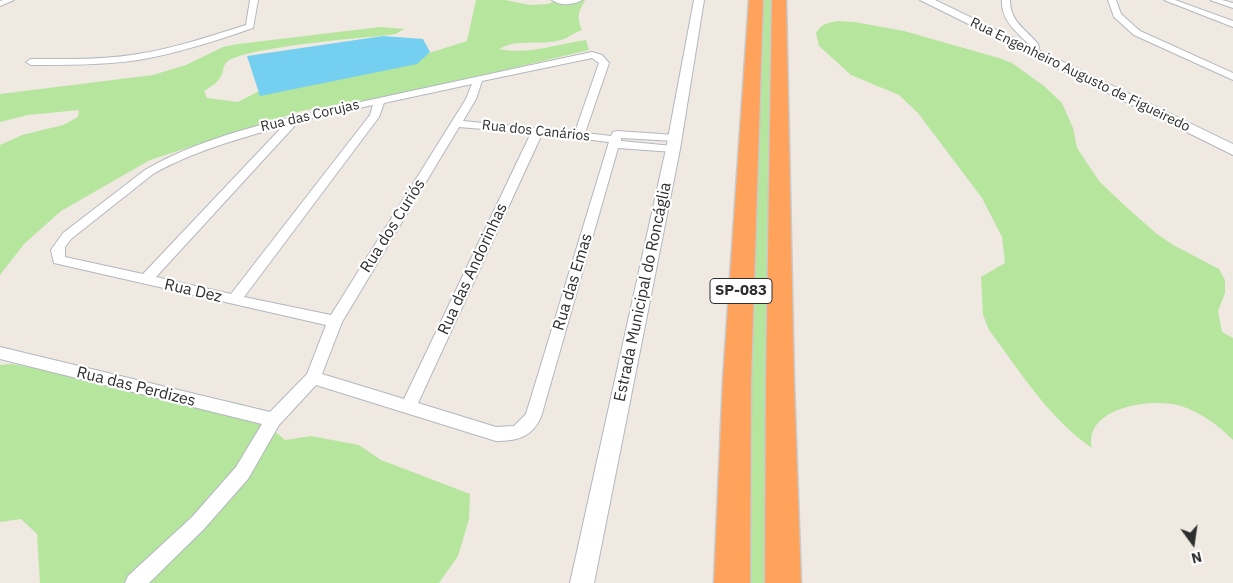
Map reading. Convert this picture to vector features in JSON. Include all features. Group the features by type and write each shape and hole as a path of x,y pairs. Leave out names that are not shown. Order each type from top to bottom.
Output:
{"highway":[{"name":"SP-083","path":"732,583 737,380 756,0"},
{"name":"SP-083","path":"779,0 780,373 783,583"}],"main road":[{"name":"Rua Engenheiro Augusto de Figueiredo","path":"926,0 1233,150"}],"street":[{"path":"0,4 10,0"},
{"path":"31,62 92,62 126,59 214,38 250,26 254,0"},
{"path":"556,0 561,2 578,0"},
{"name":"Estrada Municipal do Roncáglia","path":"582,583 674,144 698,0"},
{"path":"1006,0 1005,9 1007,16 1015,27 1034,44 1035,48 1032,51"},
{"path":"1112,0 1112,8 1116,15 1124,24 1137,33 1220,71 1233,75"},
{"path":"1168,0 1233,24"},
{"path":"1214,0 1233,6"},
{"name":"Rua das Corujas","path":"57,253 59,245 67,236 149,172 161,165 254,130 295,119 586,55 599,57 604,63 579,135"},
{"name":"Rua dos Curiós","path":"313,378 335,321 471,99 479,78"},
{"path":"234,300 375,115 380,100"},
{"path":"146,280 295,119"},
{"name":"Rua dos Canários","path":"456,124 538,130 674,144"},
{"name":"Rua das Andorinhas","path":"408,408 538,130"},
{"name":"Rua das Emas","path":"408,408 496,434 512,434 525,429 533,416 616,139"},
{"name":"Rua Dez","path":"57,253 59,260 335,321"},
{"name":"Rua das Perdizes","path":"0,353 273,420"},
{"path":"135,583 198,523 242,473 273,420 313,378 408,408"}],"green space":[{"path":"476,0 505,0 530,5 548,4 558,0 585,0 579,14 582,30 567,38 553,42 513,44 499,49 532,50 586,40 589,50 413,92 301,111 150,160 61,211 24,244 0,275 0,145 22,135 63,125 78,117 79,110 28,115 0,122 0,94 153,75 186,65 223,47 238,44 380,27 405,29 395,34 300,44 253,52 237,57 225,64 218,81 204,91 207,98 238,102 269,86 413,58 467,41"},
{"path":"762,0 774,0 769,583 745,583"},
{"path":"838,21 855,22 904,31 1012,63 1044,86 1062,103 1073,128 1077,148 1099,181 1157,234 1175,246 1219,269 1225,280 1225,293 1218,311 1222,332 1233,338 1233,440 1203,416 1181,406 1169,404 1138,405 1123,408 1109,414 1098,423 1092,434 1092,448 1062,423 1036,394 1012,362 989,330 983,315 981,277 1005,263 1002,237 982,198 918,113 899,95 851,75 819,46 816,33 818,30 826,24"},
{"path":"12,364 243,404 285,440 311,436 359,445 381,460 470,494 469,519 458,556 439,583 40,583 37,534 21,519 0,522 0,365"}],"water":[{"path":"383,36 423,39 430,52 417,64 260,96 247,56"}]}
